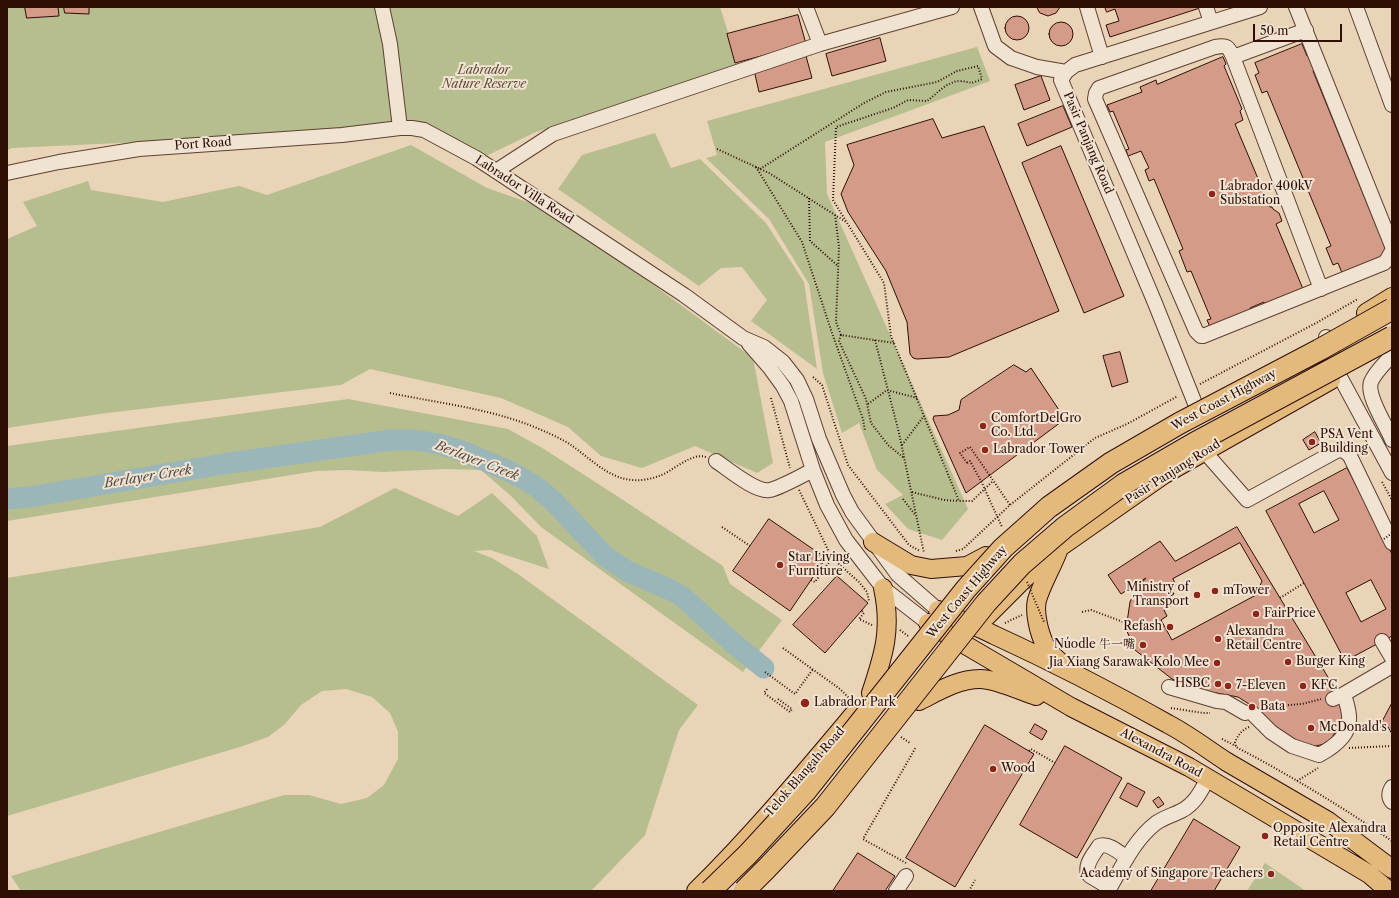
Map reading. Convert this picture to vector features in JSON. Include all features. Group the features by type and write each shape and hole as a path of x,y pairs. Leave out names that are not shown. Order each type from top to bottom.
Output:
{"highway":[{"name":"West Coast Highway","path":"710,891 748,854 805,792 966,589 1003,548 1049,507 1117,459 1180,423 1319,350 1392,309"},
{"name":"West Coast Highway","path":"745,891 825,807 986,603 1022,564 1060,531 1124,484 1193,444 1392,337"}],"main road":[{"path":"933,617 986,556 1047,499 1136,441 1193,398 1326,336 1392,297"},
{"name":"Pasir Panjang Road","path":"976,627 1025,578 1060,547 1163,475 1324,386 1339,375 1392,346"},
{"path":"1041,506 1059,526 1085,529"},
{"path":"873,542 912,565 931,569 967,566 986,556"},
{"path":"1060,547 1037,600 1036,611 1045,644 1053,655 1069,671"},
{"path":"871,693 888,634 884,588"},
{"name":"Alexandra Road","path":"933,617 976,627 992,634 1069,671 1168,724 1201,743 1211,752 1227,762 1328,821 1392,869"},
{"name":"Alexandra Road","path":"933,617 963,644 1071,708 1150,747 1208,778 1369,874 1389,891"},
{"name":"Telok Blangah Road","path":"696,891 725,863 791,789 933,617"},
{"path":"758,891 831,813 976,627"},
{"path":"919,701 953,684 980,679 998,683 1071,708"},
{"path":"725,863 745,882 745,891"}],"street":[{"path":"382,7 390,44 400,128"},
{"path":"806,7 820,44"},
{"path":"496,171 553,134 820,44 952,7"},
{"path":"981,7 995,46 1011,58 1064,76 1076,65 1260,7"},
{"path":"1087,7 1102,57"},
{"path":"1206,7 1211,22"},
{"path":"1296,7 1392,246"},
{"path":"1356,7 1392,106"},
{"path":"1233,57 1306,30"},
{"path":"1321,289 1233,57 1227,47 1215,47 1099,88 1095,99 1198,335 1203,336 1321,289 1384,263 1388,260 1392,251"},
{"name":"Pasir Panjang Road","path":"1064,76 1193,398"},
{"name":"Labrador Villa Road","path":"400,128 424,130 476,158 684,295 744,338 759,354 783,386 791,401 812,468 828,505 846,540 884,588 933,617"},
{"name":"Port Road","path":"7,173 59,162 140,149 342,135 400,128"},
{"path":"1326,336 1339,375 1392,473"},
{"name":"Labrador Villa Road","path":"744,338 764,347 783,362 798,380 819,439 852,512 898,575 933,617"},
{"path":"1392,355 1375,375 1371,383 1371,393 1392,440"},
{"path":"716,461 749,484 759,489 769,490 812,468 811,452 815,448 826,456"},
{"path":"1204,451 1247,500 1338,450 1345,451 1350,456 1388,541"},
{"path":"1382,641 1392,658"},
{"path":"1169,688 1226,702 1251,714 1271,732 1292,746 1319,755 1331,749 1345,732 1349,720 1339,697 1392,666"},
{"path":"1127,858 1107,845 1101,844 1087,867 1088,873 1109,889 1127,858 1145,833 1157,822 1183,810 1198,798 1208,778"},
{"path":"1392,787 1389,791 1389,796 1392,802"},
{"path":"896,891 906,870"}],"path":[{"path":"760,169 864,103 886,92 937,82 957,71 978,66 982,79 972,84 959,81 948,84 927,102 908,100 892,108 836,127 834,200 884,283 891,336 959,501"},
{"path":"717,149 769,172 847,223"},
{"path":"756,167 802,242 863,418 865,432"},
{"path":"809,198 810,241 838,266"},
{"path":"835,215 839,248 836,322 841,335 839,341 866,399 871,423 888,444 905,459"},
{"path":"952,552 963,549 1010,505 1095,438 1193,398 1303,330 1364,295"},
{"path":"841,335 894,342"},
{"path":"813,377 822,386 848,466 909,545 924,553 902,445 875,340"},
{"path":"867,404 887,390 917,398"},
{"path":"390,393 472,408 498,414 525,423 547,432 567,443 612,474 632,480 644,480 661,476 682,463 701,456 716,461"},
{"path":"902,445 924,416"},
{"path":"967,463 960,454 970,447 1010,505"},
{"path":"912,492 944,500 972,500 993,481"},
{"path":"903,499 917,517"},
{"path":"722,527 750,546"},
{"path":"1388,541 1392,533"},
{"path":"812,580 815,582 832,558"},
{"path":"1280,598 1304,583"},
{"path":"1082,612 1091,610 1126,623"},
{"path":"862,611 864,613 859,619 870,626"},
{"path":"1005,623 1024,614"},
{"path":"783,648 840,689 860,707"},
{"path":"765,672 795,694 813,669"},
{"path":"767,689 764,693 790,712 792,709 778,699"},
{"path":"1251,714 1235,742 1236,747 1266,762 1342,808 1392,841"},
{"path":"906,870 884,850 863,839 916,747"},
{"path":"1029,751 1031,748 1055,763"},
{"path":"969,891 975,880"}],"green space":[{"name":"Labrador Nature Reserve","path":"7,7 720,7 740,70 536,132 486,156 411,123 206,139 12,148 7,150"},
{"path":"977,47 990,81 825,142 827,194 968,509 942,540 908,529 885,504 903,495 877,470 859,423 842,433 823,373 809,284 769,219 706,158 717,155 707,121"},
{"path":"655,133 671,168 700,159 766,223 804,282 817,369 751,321 767,300 742,267 721,268 699,286 558,189 582,155"},
{"path":"411,145 487,188 533,204 610,253 753,358 773,463 757,473 695,446 642,468 601,456 568,427 501,398 370,369 341,385 99,414 7,428 7,239 37,226 23,202 88,181 91,190 163,202 239,186 267,195"},
{"path":"348,399 508,429 544,449 723,566 730,584 782,620 743,672 541,527 511,496 481,470 444,469 382,472 347,470 316,471 7,521 7,446"},
{"path":"395,488 458,516 492,493 537,536 549,569 490,550 474,551 492,558 518,574 698,705 679,730 645,835 591,891 21,891 11,876 284,795 309,795 341,804 367,798 384,785 398,759 398,732 390,713 372,697 346,689 322,691 301,705 284,725 268,737 240,747 7,816 7,578 320,527"},
{"name":"Academy of Singapore Teachers","path":"1265,863 1306,891 1247,891"}],"building":[{"path":"25,7 58,7 59,16 27,18"},
{"path":"64,7 89,7 89,14 65,13"},
{"path":"1037,7 1060,7 1056,13 1048,16 1040,13"},
{"path":"1105,7 1200,8 1110,37 1106,25 1119,21 1115,9 1107,12"},
{"path":"798,15 806,44 735,63 727,34"},
{"path":"1017,16 1026,19 1029,28 1026,37 1017,40 1008,37 1005,28 1008,19"},
{"path":"1061,22 1070,25 1073,34 1070,43 1061,46 1052,43 1049,34 1052,25"},
{"path":"880,38 886,61 832,76 826,54"},
{"path":"1302,44 1307,56 1312,54 1318,69 1313,71 1377,228 1383,226 1388,254 1342,273 1338,263 1333,265 1326,248 1331,246 1267,91 1262,93 1255,75 1259,73 1255,63"},
{"path":"806,56 812,78 759,92 754,70"},
{"name":"Labrador 400kV Substation","path":"1223,57 1226,64 1224,66 1242,109 1240,111 1243,120 1235,124 1270,207 1279,213 1282,221 1276,224 1303,289 1265,305 1264,302 1250,308 1252,314 1210,327 1207,320 1211,319 1191,271 1187,272 1179,251 1183,249 1154,179 1149,181 1145,170 1149,168 1141,151 1128,156 1126,150 1129,149 1113,111 1110,112 1107,105 1142,92 1140,87 1156,80 1157,84"},
{"path":"1041,76 1050,100 1024,110 1015,85"},
{"path":"1063,106 1072,127 1027,146 1018,124"},
{"path":"933,119 942,138 984,126 1059,311 949,357 917,359 913,358 910,354 907,322 886,271 848,212 841,194 854,165 847,145"},
{"path":"1061,146 1124,296 1084,313 1022,163"},
{"path":"1120,352 1128,382 1112,387 1103,356"},
{"name":"Labrador Tower","path":"1014,365 1026,372 1031,368 1065,419 966,493 933,419 934,416 948,415 959,410 961,400"},
{"name":"PSA Vent Building","path":"1315,432 1321,443 1309,450 1303,440"},
{"path":"1347,468 1392,554 1392,636 1345,661 1266,511","holes":["1324,491 1339,520 1314,533 1299,504","1371,580 1386,609 1361,622 1346,593"]},
{"name":"Star Living Furniture","path":"769,519 826,558 790,611 733,571"},
{"name":"Alexandra Retail Centre","path":"1237,527 1337,692 1344,713 1342,721 1331,739 1324,744 1316,746 1302,744 1266,723 1249,704 1238,697 1195,689 1172,679 1135,650 1126,629 1130,602 1136,589 1146,578 1121,594 1108,575 1160,541 1175,561"},
{"name":"mTower","path":"1240,543 1262,581 1256,595 1172,640 1161,620 1167,616 1164,610 1171,606 1167,598 1174,594 1170,588 1176,585 1173,579"},
{"path":"837,576 868,603 825,653 793,625"},
{"path":"1392,703 1392,734 1388,727 1382,730 1380,726"},
{"path":"1035,724 1047,731 1042,740 1030,733"},
{"path":"985,725 1034,754 955,887 906,858"},
{"path":"1065,746 1122,778 1077,858 1020,825"},
{"path":"1128,783 1145,792 1137,807 1120,798"},
{"path":"1159,797 1164,804 1158,808 1153,801"},
{"path":"1194,819 1240,847 1214,891 1151,891"},
{"path":"858,853 895,876 885,891 833,891"}],"waterway":[{"name":"Berlayer Creek","path":"7,499 29,497 223,464 391,440 415,440 439,444 462,451 511,472 537,487 553,501 606,557 627,571 671,590 683,597 733,643 764,668"}],"place":[{"name":"Labrador 400kV Substation","path":"1212,194"},
{"name":"ComfortDelGro Co. Ltd.","path":"983,426"},
{"name":"PSA Vent Building","path":"1312,442"},
{"name":"Labrador Tower","path":"985,450"},
{"name":"Star Living Furniture","path":"780,565"},
{"name":"mTower","path":"1215,591"},
{"name":"Ministry of Transport","path":"1197,595"},
{"name":"FairPrice","path":"1256,614"},
{"name":"Refash","path":"1170,627"},
{"name":"Alexandra Retail Centre","path":"1218,639"},
{"name":"Núodle 牛一嘴","path":"1143,645"},
{"name":"Burger King","path":"1288,662"},
{"name":"Jia Xiang Sarawak Kolo Mee","path":"1217,663"},
{"name":"HSBC","path":"1218,684"},
{"name":"7-Eleven","path":"1228,686"},
{"name":"KFC","path":"1303,686"},
{"name":"Labrador Park","path":"805,703"},
{"name":"Bata","path":"1252,707"},
{"name":"McDonald's","path":"1311,728"},
{"name":"Wood","path":"993,769"},
{"name":"Opposite Alexandra Retail Centre","path":"1265,836"},
{"name":"Academy of Singapore Teachers","path":"1271,874"}]}
